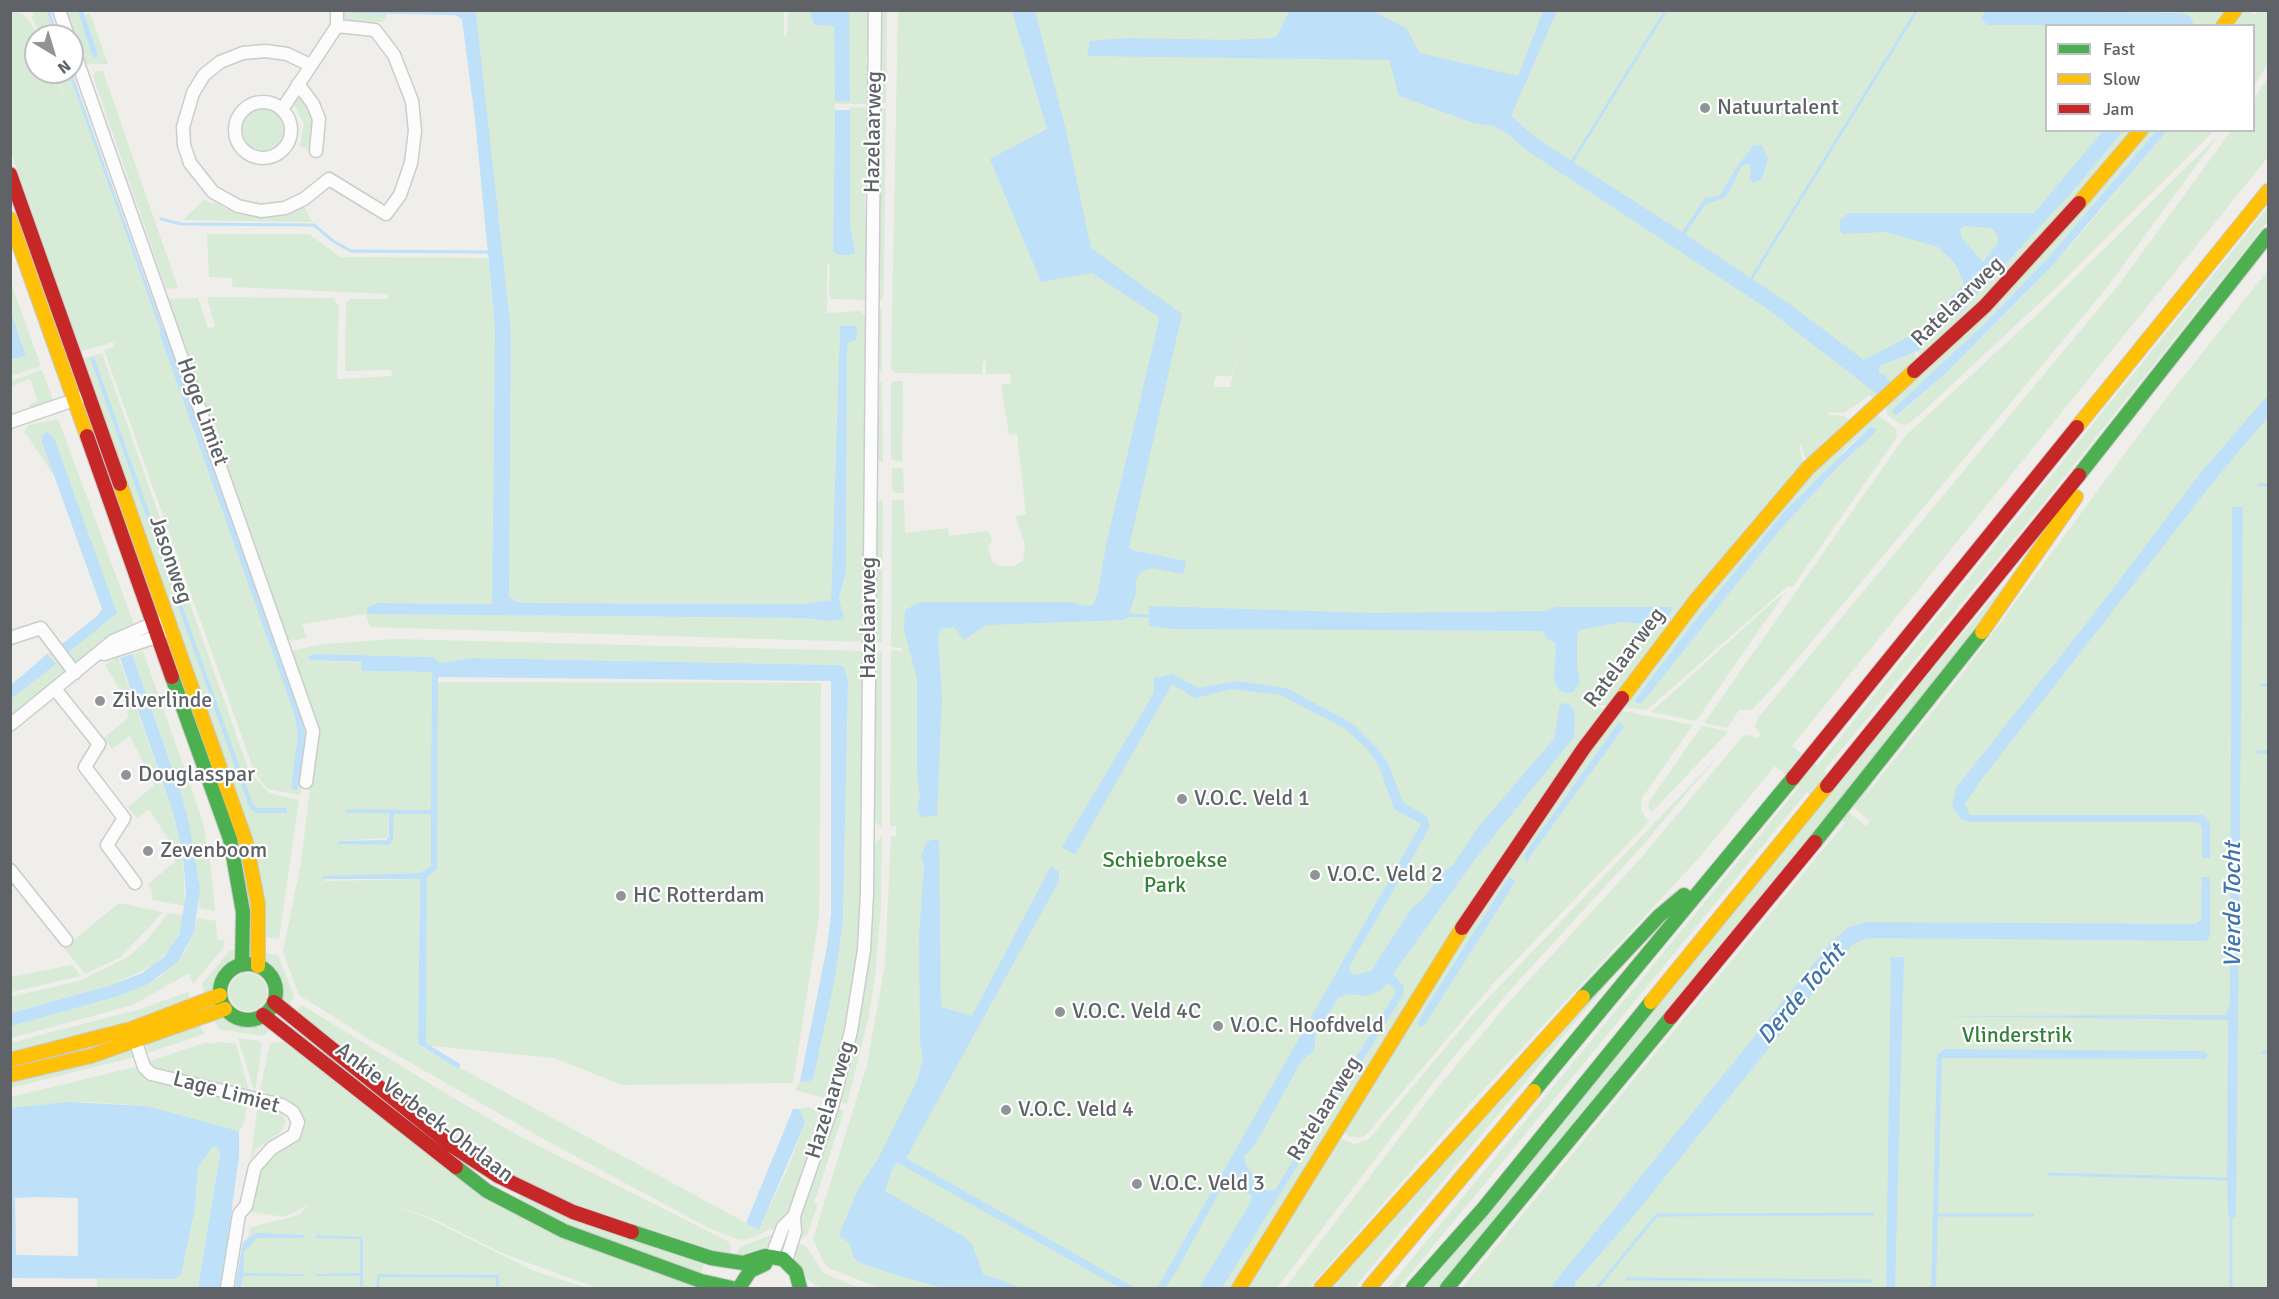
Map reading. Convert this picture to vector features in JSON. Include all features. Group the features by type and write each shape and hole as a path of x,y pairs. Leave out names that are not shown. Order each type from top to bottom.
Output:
{"main road":[{"path":"2224,24 2235,10"},
{"name":"Ratelaarweg","path":"1239,1288 1492,881 1584,748 1689,609 1749,535 1808,468 1985,306 2050,238 2139,132"},
{"name":"Jasonweg","path":"10,174 170,624 248,852 258,904 258,966"},
{"path":"1369,1288 1732,853 2268,190"},
{"name":"Jasonweg","path":"10,219 230,839 243,912 242,964"},
{"path":"1413,1288 1483,1209 2070,486 2268,235"},
{"path":"1447,1288 1719,960 1923,708 2040,551 2075,499 2119,421"},
{"path":"1322,1288 1468,1121 1659,916 1732,853"},
{"path":"242,964 258,966 268,972 273,981 274,1002 263,1015 244,1020 225,1009 220,995 225,975 242,964"},
{"path":"10,1075 58,1065 133,1036 220,995"},
{"name":"Ankie Verbeek-Ohrlaan","path":"274,1002 452,1146 498,1176 573,1212 745,1268"},
{"path":"10,1060 133,1036 225,1009"},
{"name":"Ankie Verbeek-Ohrlaan","path":"263,1015 487,1191 564,1231 706,1285 732,1288"},
{"path":"770,1260 802,1287"},
{"path":"739,1288 745,1268 770,1260 786,1261 796,1272 802,1287"}],"street":[{"path":"283,108 337,26 337,10"},
{"name":"Hazelaarweg","path":"786,1261 795,1232 794,1216 840,1074 851,1031 864,950 867,894 875,10"},
{"path":"310,65 287,54 266,51 243,53 220,62 204,75 193,93 183,127 184,145 189,163 213,192 238,206 261,212 285,208 304,200 329,179 386,214 400,195 411,163 415,131 412,100 394,55 375,30 337,26"},
{"name":"Hoge Limiet","path":"84,80 313,730 306,782"},
{"path":"298,84 313,104 319,118 316,152"},
{"path":"263,101 283,108 291,122 291,139 287,146 280,153 263,158 246,153 240,147 235,132 238,117 244,109 263,101"},
{"path":"10,422 89,395"},
{"path":"10,725 113,641 154,622 170,624"},
{"path":"90,661 115,650 159,636 170,624"},
{"path":"10,638 41,628 75,673"},
{"path":"55,689 99,744 85,766 124,818 107,844 135,883"},
{"path":"10,870 66,940"},
{"name":"Lage Limiet","path":"133,1036 144,1067 151,1074 282,1105 293,1112 297,1119 294,1135 272,1148 255,1167 246,1206 239,1214 227,1288"},
{"name":"Hazelaarweg","path":"770,1260 783,1227 794,1216"}],"green space":[{"path":"10,11 21,13 31,24 24,24 24,84 59,84 67,104 60,84 75,84 195,420 308,726 300,795 269,789 262,783 253,768 104,350 113,347 114,342 81,351 11,152"},
{"path":"50,11 55,24 35,24 32,18 34,12"},
{"path":"64,11 78,11 82,24 69,24"},
{"path":"344,11 387,14 383,22 350,21 344,18"},
{"path":"475,11 784,11 784,35 787,36 788,11 810,11 814,25 834,26 835,101 850,101 847,11 870,11 866,64 869,65 869,104 835,104 833,251 855,253 850,222 850,107 869,108 869,130 866,130 868,190 865,191 865,215 868,216 867,300 832,299 829,295 830,264 827,264 827,313 860,311 868,318 865,642 370,627 366,614 302,624 307,638 291,641 287,639 169,299 198,298 208,328 215,327 207,297 334,298 339,307 337,379 392,376 391,370 345,371 346,302 351,299 388,299 388,294 233,287 231,278 209,277 207,234 309,234 340,257 488,258 495,327 492,604 377,603 540,616 799,618 831,621 844,619 839,598 846,571 847,351 848,343 856,340 856,326 840,326 831,600 801,604 525,603 515,601 509,596 511,330"},
{"path":"880,11 887,11 886,103 879,105"},
{"name":"Schiebroekse Park","path":"898,11 2231,11 2220,24 2045,24 2045,132 2113,132 1915,353 1919,362 1875,401 1870,395 1844,413 1829,412 1827,415 1845,416 1850,422 1807,463 1801,445 1799,448 1804,466 1607,705 1600,705 1599,708 1605,709 1233,1288 972,1288 851,1244 853,1257 874,1268 943,1288 880,1288 829,1268 823,1261 813,1239 867,1065 885,964 891,836 896,836 896,826 890,826 891,650 902,651 902,648 891,647 892,500 904,500 905,533 948,528 949,536 988,531 992,539 988,549 992,561 1000,566 1013,566 1023,561 1025,544 1015,516 1026,514 1017,434 1009,435 1001,384 1011,384 1010,374 986,374 986,361 983,361 982,374 895,373 891,370","holes":["1249,311 1230,387 1213,387 1216,376 1232,376"]},
{"path":"2241,11 2250,11 2253,15 2259,11 2268,11 2268,64 2255,84 2255,24 2231,24"},
{"path":"90,13 108,64 84,64 84,30 92,56 98,55 83,16"},
{"path":"96,71 103,71 178,288 166,289 93,76"},
{"name":"Vlinderstrik","path":"2268,77 2268,157 1792,746 1817,766 2268,207 2268,221 2038,510 1824,771 1837,782 2012,575 1861,801 1961,676 2157,410 2268,270 2268,1288 1462,1288 1845,823 1831,810 1438,1288 1423,1288 1821,803 1807,792 1412,1272 1398,1288 1388,1288 1800,786 1775,766 1697,860 1467,1107 1309,1288 1285,1288 1438,1087 1508,1003 1640,859 1743,736 1750,735 1758,739 1761,734 1755,727 1757,719 2120,283 2230,132 2255,132 2255,97","holes":["1841,797 1870,821 1866,826 1837,803"]},
{"path":"300,93 314,116 311,151 300,146 304,124 293,103"},
{"path":"264,106 281,113 288,130 281,147 264,154 247,147 240,130 247,113"},
{"path":"879,108 886,109 883,299 878,300"},
{"path":"2122,132 2133,132 2007,277 1920,356 1918,352 1937,330 1975,298"},
{"path":"2146,132 2155,132 2047,259 1983,325 1893,409 1894,414 1898,415 1946,373 2025,294 2076,239 2166,132 2213,132 2059,285 1918,416 1908,424 1902,425 1887,415 1885,405"},
{"path":"2218,136 2105,290 1777,683 1752,710 1739,710 1727,728 1704,723 1905,436 2041,311"},
{"path":"205,199 211,204 214,202 232,212 249,216 288,213 304,207 312,222 183,220"},
{"path":"10,280 41,366 11,376 11,361 26,356 11,312"},
{"path":"876,309 882,309 882,373 878,370"},
{"path":"102,353 249,771 269,793 299,800 279,939 262,937 86,377 90,375 84,358"},
{"path":"42,370 53,400 32,410 29,405 38,401 30,379 11,386 11,381"},
{"path":"882,381 883,463 875,458 875,389"},
{"path":"894,381 903,381 902,462 891,459 891,384"},
{"path":"1878,415 1896,429 1897,437 1792,588 1788,586 1647,710 1620,707 1653,664 1817,467","holes":["1871,426 1874,427 1874,434 1840,465 1779,531 1639,705 1635,703 1686,632 1847,448"]},
{"path":"58,419 134,624 112,634 11,715 11,699 56,664 47,654 117,613 42,442 55,477 24,431 29,425"},
{"path":"892,468 903,468 904,493 895,493 892,490"},
{"path":"883,500 882,642 873,642 876,503"},
{"path":"1785,593 1696,721 1651,712 1775,600"},
{"name":"HC Rotterdam","path":"395,639 864,651 863,919 853,1003 828,1099 795,1090 800,1081 808,1082 843,919 848,680 844,667 837,665 470,658 441,663 433,657 310,654 310,660 361,663 362,671 432,672 432,682 821,683 819,917 793,1083 622,1085 554,1058 422,1045 424,875 432,867 431,849 431,866 419,873 323,876 325,881 420,879 418,1045 759,1230 787,1170 805,1123 800,1109 808,1107 822,1112 824,1115 802,1179 779,1230 770,1229 749,1239 740,1240 709,1228 547,1141 369,1039 299,995 283,951 301,863 318,723 292,653 295,650 325,644","holes":["431,810 431,814 394,814 393,842 389,845 338,844 339,841 388,838 389,813 347,813"]},
{"path":"143,651 203,822 215,911 199,908 198,876 172,766 132,654"},
{"path":"873,651 882,651 882,828 872,819"},
{"path":"118,656 173,812 183,854 185,906 152,900 152,891 148,884 175,862 167,837 149,809 137,818 128,807 154,785 130,736 112,749 104,738 129,717 120,690 105,665"},
{"path":"1618,710 1693,725 1642,798 1641,810 1648,821 1647,824 1494,983 1366,1135 1359,1138 1348,1136 1344,1130 1457,945"},
{"path":"1702,726 1727,731 1727,733 1652,812 1648,806 1650,800"},
{"path":"1719,755 1643,845 1512,988 1446,1066 1277,1288 1247,1288 1341,1139 1355,1144 1369,1139 1476,1011"},
{"path":"882,836 881,905 875,977 868,1020 847,1104 838,1101 872,846"},
{"path":"119,903 163,912 121,957 85,974 64,948"},
{"path":"168,913 184,915 183,923 173,947 154,965 112,985 11,1013 10,997 79,981 128,957 146,941"},
{"path":"198,918 216,921 217,940 225,941 223,948 193,984 189,973 133,1005 11,1038 10,1026 117,997 160,977 185,952"},
{"path":"230,950 239,950 236,960 225,969 215,988 205,997 202,984"},
{"path":"262,953 278,955 294,997 287,1009 279,996 278,981 265,963"},
{"path":"1631,955 1354,1288 1328,1288"},
{"path":"72,965 81,976 11,992 11,977"},
{"path":"248,973 262,978 267,992 262,1006 248,1011 234,1006 229,992 234,978"},
{"path":"188,992 191,1003 11,1057 10,1043 137,1010"},
{"path":"302,1005 521,1137 729,1242 731,1248 729,1257 590,1214 494,1169 292,1014"},
{"path":"222,1015 242,1024 263,1023 273,1027 263,1036 219,1029 213,1018"},
{"path":"199,1023 204,1034 145,1054 147,1043"},
{"path":"238,1038 259,1041 262,1044 255,1093"},
{"path":"288,1041 466,1183 703,1288 597,1288 502,1253 432,1218 393,1205 430,1219 534,1271 588,1288 240,1288 245,1244 251,1227 299,1215 308,1205 285,1217 251,1212 257,1173 302,1122 300,1112 291,1104 260,1090 270,1043"},
{"path":"207,1042 208,1044 220,1042 236,1044 249,1091 153,1069 147,1062"},
{"path":"130,1051 135,1057 11,1088 10,1079"},
{"path":"135,1067 141,1073 248,1099 244,1124 239,1131 147,1106 87,1102 11,1108 11,1097"},
{"path":"258,1104 280,1111 286,1121 281,1132 255,1150 250,1164"},
{"path":"835,1109 844,1111 814,1203 818,1204 807,1235 802,1238 797,1236 809,1188"},
{"path":"212,1147 218,1147 220,1155 198,1288 97,1288 97,1278 175,1279 181,1275 195,1209 198,1168"},
{"path":"522,1192 704,1264 701,1275 592,1236 516,1203"},
{"path":"774,1235 768,1247 735,1257 740,1247"},
{"path":"795,1242 806,1246 823,1273 860,1288 822,1288 815,1285 807,1279 796,1261"}],"water":[{"path":"475,10 511,330 509,596 515,601 525,603 801,604 831,600 840,326 857,326 856,340 848,343 847,351 846,571 839,598 844,619 831,621 799,618 367,614 367,608 377,603 492,604 495,327 475,119 462,19 455,15 352,13 352,11"},
{"path":"1371,10 1406,28 1420,53 1518,76 1543,11 1557,11 1511,116 1536,138 1682,232 1705,198 1719,196 1738,165 1754,145 1762,145 1768,159 1762,179 1754,183 1750,180 1751,166 1747,163 1741,167 1724,198 1706,204 1685,234 1788,303 1864,360 1919,331 1964,284 1955,263 1938,247 1885,232 1843,234 1840,230 1840,220 1849,213 2034,213 2102,132 2122,132 2071,193 1962,311 1937,330 1920,350 1879,366 1879,373 1884,374 1891,383 1878,395 1766,308 1526,150 1508,134 1494,126 1474,123 1399,96 1389,60 1087,56 1090,41 1126,38 1230,40 1272,38 1278,35 1289,11","holes":["1965,226 1991,228 1997,234 1998,243 1983,262 1962,238 1960,229"]},
{"path":"78,11 83,11 98,55 97,58 92,56 84,24"},
{"path":"810,11 849,11 850,102 835,101 834,26 814,25"},
{"path":"1012,11 1035,11 1067,134 1091,248 1182,314 1129,547 1131,550 1186,561 1183,574 1153,568 1141,572 1136,580 1136,593 1128,617 1124,620 986,625 964,640 954,627 941,629 938,638 942,696 937,816 922,817 917,810 920,795 917,775 917,679 904,630 905,610 920,602 1072,602 1083,606 1093,605 1098,592 1107,541 1159,320 1159,317 1092,273 1041,282 990,159 1047,129"},
{"path":"1985,11 2180,13 2190,16 2194,24 1988,25 1981,19"},
{"path":"835,110 850,110 850,222 855,253 848,255 839,255 833,251"},
{"path":"2155,132 2166,132 2050,268 1946,373 1897,415 1893,413 1893,409 1983,325 2047,259"},
{"path":"11,312 26,356 12,360 10,357"},
{"path":"165,329 303,718 305,737 298,789 296,790 291,788 298,735 295,716 159,332"},
{"path":"94,357 252,802 257,808 287,808 287,813 256,813 250,809 90,358"},
{"path":"2268,395 2268,417 2214,481 1981,780 1965,804 1970,815 2203,815 2210,823 2210,858 2202,858 2202,827 2198,822 1970,822 1961,819 1952,806 1956,788 2089,620 2203,470"},
{"path":"1871,426 1876,430 1874,434 1840,465 1779,531 1641,704 1635,703 1686,632 1784,512"},
{"path":"47,432 54,438 117,613 63,657 57,648 97,616 102,609 42,442 42,436"},
{"path":"2232,507 2243,507 2236,1217 2228,1217 2228,1020 1927,1016 2225,1015 2227,1012 2230,1002"},
{"path":"1149,606 1374,613 1546,611 1556,607 1674,607 1662,625 1621,622 1580,630 1577,635 1577,667 1580,681 1573,692 1566,693 1560,691 1554,681 1556,644 1546,638 1543,631 1173,629 1149,626"},
{"path":"47,654 56,664 11,699 11,685"},
{"path":"132,654 180,790 189,823 200,889 194,932 178,962 148,984 116,997 11,1026 11,1013 112,985 142,973 164,957 179,935 186,895 183,854 173,812 120,658"},
{"path":"314,654 433,657 441,663 470,658 837,665 844,667 848,680 843,919 835,978 813,1079 808,1082 800,1081 827,947 831,914 831,681 438,677 437,869 427,877 426,1043 460,1064 459,1069 418,1044 420,879 322,879 324,876 419,873 431,866 431,814 394,814 393,842 389,845 338,844 339,841 387,840 389,836 389,813 346,813 346,809 431,810 432,672 362,671 361,662 310,660 308,656"},
{"path":"1172,674 1199,688 1236,681 1286,688 1355,726 1378,749 1388,763 1403,802 1427,817 1430,827 1350,965 1349,970 1354,975 1371,971 1411,909 1425,897 1441,874 1453,865 1479,826 1554,739 1560,704 1569,703 1575,712 1574,737 1476,858 1393,974 1404,987 1403,995 1222,1288 1199,1288 1251,1202 1252,1196 1238,1187 1231,1177 1226,1180 1165,1288 1157,1288 1421,824 1394,809 1379,766 1366,748 1344,728 1280,695 1232,689 1195,698 1172,684 1075,855 1062,847 1154,693 1154,678","holes":["1388,983 1395,988 1395,994 1275,1190 1267,1191 1247,1167 1244,1157 1256,1143 1301,1062 1315,1049 1315,1036 1338,998 1347,994 1366,996 1380,991"]},
{"path":"1619,722 1624,727 1526,862 1524,855"},
{"path":"939,840 941,1007 972,1016 1051,866 1059,872 1059,881 906,1158 1135,1288 1120,1288 898,1163 893,1166 885,1191 966,1238 972,1244 983,1274 1022,1288 943,1288 896,1275 860,1263 853,1257 850,1244 839,1235 857,1191 878,1159 917,1081 923,1058 920,1042 919,937 924,866 921,857 926,843"},
{"path":"1509,877 1515,881 1505,898 1424,1026 1420,1027 1418,1023 1427,1006"},
{"name":"Derde Tocht","path":"2202,877 2210,877 2210,936 2206,941 1875,938 1861,940 1851,946 1636,1213 1575,1283 1575,1288 1550,1288 1833,940 1849,927 1866,922 2196,924 2201,920"},
{"path":"1891,957 1904,957 1895,1288 1886,1288"},
{"path":"1945,1049 2204,1051 2208,1055 2205,1059 1942,1058 1936,1288 1931,1288 1937,1055"},
{"path":"68,1102 147,1106 239,1131 239,1157 221,1288 198,1288 220,1155 218,1147 212,1147 198,1168 195,1209 181,1275 175,1279 11,1278 10,1108","holes":["15,1198 78,1198 78,1256 16,1255"]},
{"path":"793,1109 800,1109 805,1123 759,1230 746,1223"},
{"path":"256,1233 304,1235 303,1238 257,1238 244,1252 243,1273 304,1274 304,1276 243,1276 241,1288 235,1288 243,1242"},
{"path":"316,1235 363,1237 363,1288 360,1288 360,1276 315,1276 315,1274 360,1273 360,1239 316,1238"},
{"path":"378,1274 499,1275 499,1288 496,1288 496,1278 380,1277 379,1288 376,1288"}],"waterway":[{"path":"48,10 53,24"},
{"path":"1572,162 1666,10"},
{"path":"1751,279 1917,10"},
{"path":"74,84 162,330"},
{"path":"161,219 181,224 314,225 333,241 351,251 488,252"},
{"path":"2259,485 2268,485"},
{"path":"1125,615 1151,616"},
{"path":"2261,685 2268,685"},
{"path":"2257,752 2268,752"},
{"path":"2263,1053 2268,1052"},
{"path":"2049,1174 2231,1179"},
{"path":"1597,1288 1657,1215 1873,1214"},
{"name":"Vierde Tocht","path":"2231,1214 2231,1288"},
{"path":"1936,1215 2033,1215"},
{"path":"1627,1279 1871,1281"}],"traffic: fast":[{"path":"2079,475 2268,235"},
{"path":"1815,842 1982,632"},
{"path":"172,677 230,839 243,912 242,965"},
{"path":"1534,1091 1793,778"},
{"path":"1583,997 1659,916 1684,895"},
{"path":"248,964 259,966 268,972 274,981 276,992 274,1003 268,1012 259,1018 248,1020 237,1018 228,1012 222,1003 220,992 222,981 228,972 237,966 248,964"},
{"path":"1413,1288 1483,1209 1651,1002"},
{"path":"1447,1288 1671,1017"},
{"path":"456,1167 487,1191 564,1231 701,1281 732,1288"},
{"path":"632,1232 711,1258 743,1263 765,1256 783,1259 796,1272 800,1288"},
{"path":"739,1288 750,1271 765,1264"}],"traffic: slow":[{"path":"2224,24 2235,10"},
{"path":"2079,203 2139,132"},
{"path":"2077,427 2268,191"},
{"path":"10,219 87,436"},
{"path":"1622,698 1696,600 1808,468 1914,371"},
{"path":"120,484 246,842 258,904 258,966"},
{"path":"1982,632 2076,497"},
{"path":"1651,1002 1827,786"},
{"path":"1239,1288 1462,928"},
{"path":"10,1060 131,1029 220,995"},
{"path":"1321,1288 1583,997"},
{"path":"10,1075 91,1056 225,1009"},
{"path":"1369,1288 1534,1091"}],"traffic: jam":[{"path":"10,174 120,484"},
{"path":"1914,371 1985,306 2079,203"},
{"path":"1793,778 2077,427"},
{"path":"87,436 172,677"},
{"path":"1827,786 2079,475"},
{"path":"1462,928 1584,748 1622,698"},
{"path":"1671,1017 1815,842"},
{"path":"274,1002 452,1146 498,1176 573,1212 632,1232"},
{"path":"263,1015 456,1167"}],"place":[{"name":"Natuurtalent","path":"1705,108"},
{"name":"Zilverlinde","path":"100,701"},
{"name":"Douglasspar","path":"126,775"},
{"name":"V.O.C. Veld 1","path":"1182,799"},
{"name":"Zevenboom","path":"148,851"},
{"name":"V.O.C. Veld 2","path":"1315,875"},
{"name":"HC Rotterdam","path":"621,896"},
{"name":"V.O.C. Veld 4C","path":"1060,1012"},
{"name":"V.O.C. Hoofdveld","path":"1218,1026"},
{"name":"V.O.C. Veld 4","path":"1006,1110"},
{"name":"V.O.C. Veld 3","path":"1137,1184"}]}
